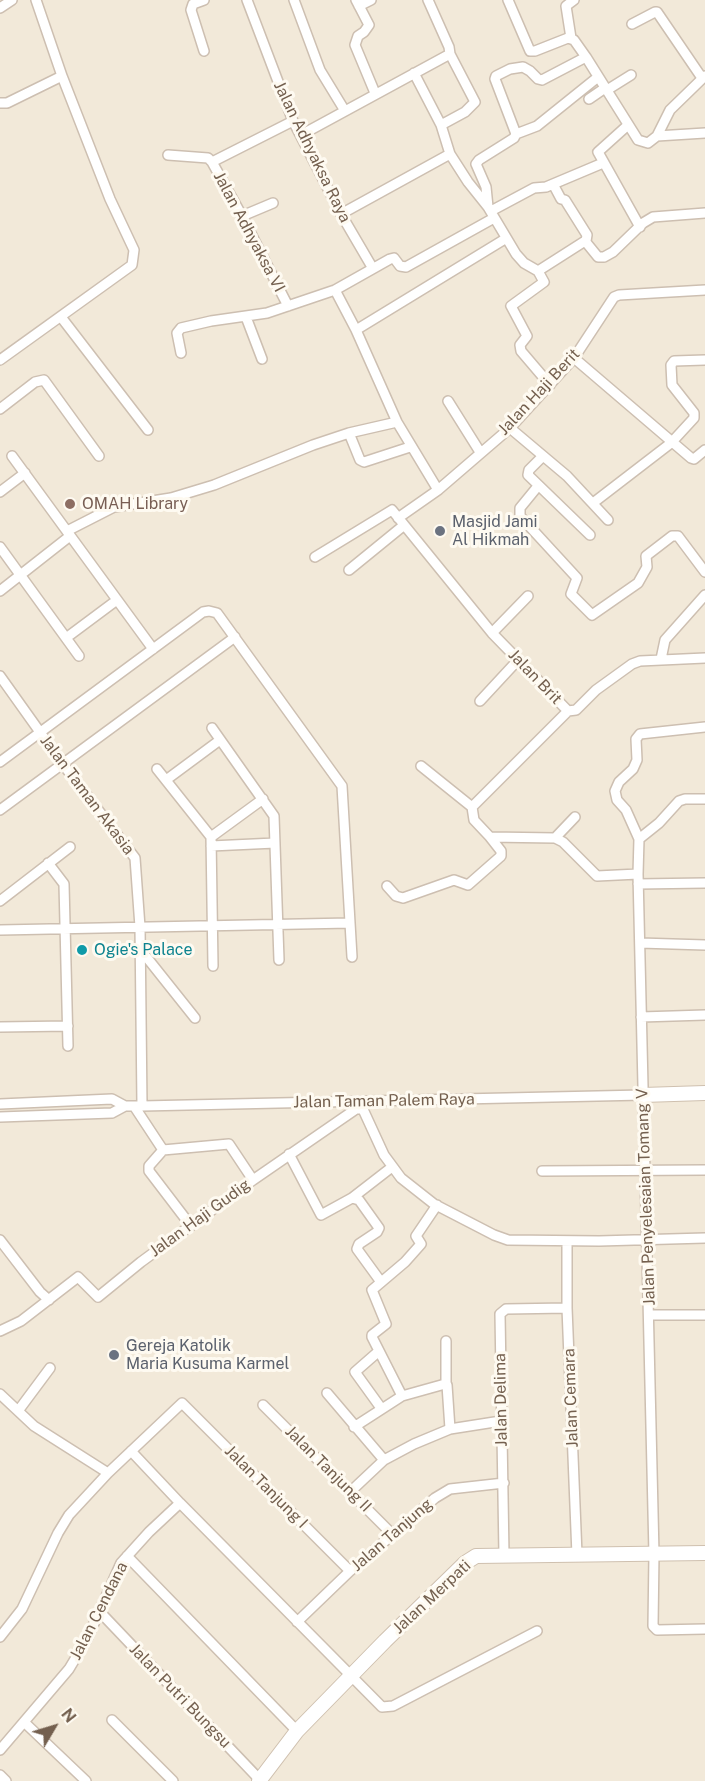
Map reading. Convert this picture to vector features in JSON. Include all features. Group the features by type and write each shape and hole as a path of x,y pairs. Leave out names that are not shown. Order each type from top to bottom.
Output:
{"street":[{"path":"0,8 12,0"},
{"path":"0,360 132,265 134,250 110,199 62,76 36,0"},
{"path":"204,0 193,3 191,10 204,51"},
{"name":"Jalan Adhyaksa Raya","path":"247,0 293,120 341,214 372,267"},
{"path":"294,0 320,70 345,111"},
{"path":"371,0 358,3 369,25 358,36 355,45 375,93"},
{"path":"508,0 530,51 571,38"},
{"path":"574,0 566,6 571,38 586,57 638,140 648,143 657,136 670,110 704,77 657,12 632,24"},
{"path":"430,1 450,54 475,102 465,112 441,125"},
{"path":"301,135 450,54"},
{"path":"516,134 495,76 510,69 523,68 531,70 538,80 542,80 586,57"},
{"path":"414,73 441,125 450,154 491,212 505,239 524,263 538,271 544,282 511,306 527,336 520,345 521,351 550,385"},
{"path":"589,99 630,75"},
{"path":"0,103 7,103 62,76"},
{"path":"491,212 486,187 476,164 479,160 514,138 516,134 537,126 598,77"},
{"name":"Jalan Adhyaksa VI","path":"293,120 212,162 288,306 336,290"},
{"path":"628,125 598,152 640,227"},
{"path":"657,136 705,133"},
{"path":"341,214 450,154"},
{"path":"168,155 208,158 212,162"},
{"path":"438,490 397,422 336,290 372,267 394,258 400,266 406,267 491,212 534,188 546,187 603,163"},
{"path":"553,184 561,199 566,200 587,235 586,241 598,257 602,258 613,252 648,220 657,216 705,213"},
{"path":"242,216 273,202"},
{"path":"356,330 505,239"},
{"path":"538,271 586,241"},
{"name":"Jalan Haji Berit","path":"349,570 480,452 510,428 574,358 614,297 705,290"},
{"path":"181,353 177,333 179,329 211,321 267,313 288,306"},
{"path":"61,317 148,430"},
{"path":"246,317 262,359"},
{"path":"574,358 671,443 694,459 705,450"},
{"path":"593,503 671,443 694,415 672,385 671,365 674,361 705,360"},
{"path":"0,409 35,382 44,380 99,456"},
{"path":"448,401 480,452"},
{"path":"0,591 21,576 68,533 114,507 171,498 214,485 313,445 350,433 397,422"},
{"path":"510,428 567,476 608,520"},
{"path":"350,433 360,460 364,462 410,447"},
{"path":"12,456 153,649"},
{"path":"543,456 527,473 590,535"},
{"path":"0,492 25,473"},
{"path":"538,486 522,504 519,511 520,516 578,578 571,594 592,615 638,583 647,567 646,556 672,536 678,536 705,572"},
{"path":"315,557 390,510 401,522"},
{"name":"Jalan Brit","path":"401,522 492,633 568,711 472,807"},
{"path":"0,548 79,656"},
{"path":"661,659 664,641 705,595"},
{"path":"492,633 528,596"},
{"path":"66,638 117,600"},
{"path":"0,762 202,612 209,610 216,613 342,786 352,957"},
{"path":"0,810 235,638"},
{"path":"568,711 576,710 596,690 632,664 661,659 705,658"},
{"path":"480,701 518,660"},
{"name":"Jalan Taman Akasia","path":"0,676 62,763 135,858 140,949 134,1106"},
{"path":"705,727 640,734 636,739 637,760 633,769 619,782 615,791 617,800 626,810 639,839 659,823 679,801 705,799"},
{"path":"212,728 274,816 279,960"},
{"path":"166,780 220,740"},
{"path":"387,886 396,896 402,898 454,880 468,885 501,856 501,851 474,820 472,807 421,766"},
{"path":"157,769 211,842 213,966"},
{"path":"211,842 263,799"},
{"path":"555,838 575,817"},
{"path":"490,837 555,838 565,843 597,876 705,883"},
{"name":"Jalan Penyelesaian Tomang V","path":"639,839 654,1628 657,1630 705,1629"},
{"path":"211,842 275,843"},
{"path":"0,901 70,847"},
{"path":"48,863 64,884 68,1046"},
{"path":"0,930 350,922"},
{"path":"640,944 705,945"},
{"path":"140,949 195,1018"},
{"path":"641,1017 705,1015"},
{"path":"0,1028 68,1026"},
{"path":"643,1095 705,1093"},
{"name":"Jalan Taman Palem Raya","path":"0,1117 112,1113 134,1106 361,1105 643,1095"},
{"name":"Jalan Taman Palem Raya","path":"0,1104 112,1099 134,1106"},
{"path":"47,1102 48,1115"},
{"path":"361,1105 392,1167 414,1189 475,1226 508,1240 705,1238"},
{"name":"Jalan Haji Gudig","path":"49,1300 78,1277 98,1298 141,1262 190,1226 361,1105"},
{"path":"134,1106 163,1150"},
{"path":"190,1226 149,1171 149,1166 163,1150 229,1144 253,1180"},
{"path":"289,1154 321,1215 352,1198 392,1167"},
{"path":"542,1171 705,1170"},
{"path":"352,1198 359,1200 379,1228 377,1232 359,1244 357,1249 381,1282"},
{"path":"402,1396 372,1335 386,1324 372,1290 405,1262 421,1244 416,1236 437,1205"},
{"path":"0,1240 40,1292 49,1300 21,1321 0,1331"},
{"name":"Jalan Cemara","path":"567,1241 567,1308 577,1555"},
{"name":"Jalan Delima","path":"504,1555 500,1314 502,1311 567,1308"},
{"path":"649,1315 705,1315"},
{"path":"446,1341 446,1384 450,1429"},
{"path":"379,1352 355,1372 381,1408"},
{"path":"18,1411 50,1368"},
{"path":"354,1427 402,1396 446,1384"},
{"path":"327,1393 384,1460"},
{"path":"0,1394 34,1426 108,1473"},
{"name":"Jalan Tanjung I","path":"131,1451 182,1403 350,1571"},
{"name":"Jalan Tanjung II","path":"263,1404 392,1534"},
{"path":"350,1492 384,1460 414,1444 450,1429 501,1421"},
{"path":"0,1637 22,1609 69,1515 131,1451 379,1706 389,1708 537,1631"},
{"name":"Jalan Tanjung","path":"297,1622 350,1571 443,1492 504,1483"},
{"name":"Jalan Cendana","path":"0,1750 69,1669 87,1639 117,1571 127,1556 180,1503"},
{"name":"Jalan Merpati","path":"260,1780 297,1731 465,1563 476,1556 705,1553"},
{"path":"127,1556 297,1731"},
{"name":"Jalan Putri Bungsu","path":"100,1612 260,1780"},
{"path":"112,1720 173,1781"},
{"path":"24,1722 86,1781"},
{"path":"0,1775 6,1781"}],"shaded area":[{"path":"0,0 705,0 705,1781 0,1781"}],"place":[{"name":"OMAH Library","path":"70,504"},
{"name":"Masjid Jami Al Hikmah","path":"440,531"},
{"name":"Ogie's Palace","path":"82,950"},
{"name":"Gereja Katolik Maria Kusuma Karmel","path":"114,1355"}]}
